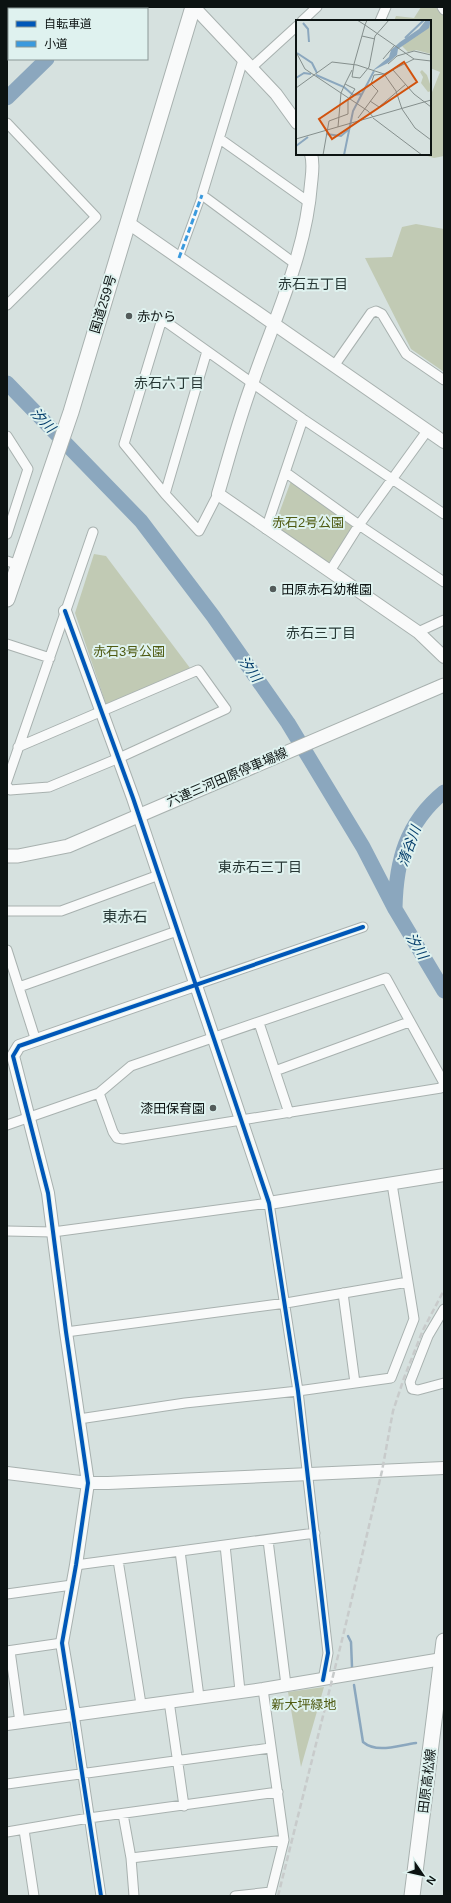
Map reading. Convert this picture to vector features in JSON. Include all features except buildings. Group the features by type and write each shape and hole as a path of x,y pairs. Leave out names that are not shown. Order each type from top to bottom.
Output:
{"main road":[{"name":"国道259号","path":"7,599 13,563 52,469 71,412 193,7"},
{"name":"六連三河田原停車場線","path":"7,856 18,856 68,846 320,737 444,686"},
{"name":"田原高松線","path":"412,1896 443,1659 444,1641"}],"street":[{"path":"193,7 276,94 296,122"},
{"path":"303,20 317,7"},
{"path":"380,20 386,7"},
{"path":"179,258 247,64 296,27"},
{"path":"7,123 96,217 7,305"},
{"path":"220,139 310,203"},
{"path":"313,156 310,203 303,238 274,325 252,382 218,494 199,531 165,494 124,444 162,319 252,382 303,419 444,514"},
{"path":"202,195 294,263"},
{"path":"127,222 444,442"},
{"path":"334,366 371,313 376,311 382,314 406,354 444,380"},
{"path":"165,494 207,351"},
{"path":"266,529 303,419"},
{"path":"330,571 360,525 427,431"},
{"path":"7,534 28,470 8,441"},
{"path":"285,472 444,582"},
{"path":"218,494 266,529 418,632 444,657"},
{"path":"7,781 93,532"},
{"path":"65,612 119,758 239,1120 269,1203 286,1303 315,1533 328,1653 323,1680"},
{"path":"418,632 444,620"},
{"path":"7,644 50,658"},
{"path":"7,786 10,790 48,787 119,758 226,709 198,670 18,747"},
{"path":"7,911 61,911 159,875"},
{"path":"101,1896 62,1643 76,1566 88,1483 66,1332 48,1192 13,1056 19,1046 363,927"},
{"path":"19,987 177,931"},
{"path":"7,950 36,1041"},
{"path":"7,1124 29,1118 98,1093 130,1066 213,1039 386,978 444,1083 441,1088 123,1139 117,1138 113,1132 98,1093"},
{"path":"275,1071 409,1022"},
{"path":"259,1023 289,1112"},
{"path":"7,1231 53,1232 269,1203 444,1175"},
{"path":"79,1419 185,1403 298,1391 391,1378 414,1319 392,1184"},
{"path":"66,1332 286,1303 408,1282"},
{"path":"343,1292 355,1383"},
{"path":"444,1309 428,1336 410,1382 412,1389 418,1390 444,1383"},
{"path":"7,1473 88,1483 444,1468"},
{"path":"76,1566 315,1533"},
{"path":"268,1540 286,1685"},
{"path":"225,1545 240,1691"},
{"path":"180,1551 199,1697"},
{"path":"118,1560 140,1704"},
{"path":"7,1594 72,1585"},
{"path":"20,1722 8,1651 62,1643"},
{"path":"7,1724 140,1704 323,1680 443,1659"},
{"path":"235,1896 270,1894 284,1840 278,1792 270,1748 263,1688"},
{"path":"169,1701 184,1806"},
{"path":"7,1784 270,1748"},
{"path":"7,1832 90,1818 278,1792"},
{"path":"123,1814 131,1858 134,1896"},
{"path":"24,1830 34,1896"},
{"path":"131,1858 284,1840"}],"green space":[{"path":"421,7 435,7 444,14 444,156 434,158 424,155 431,155 431,94 440,72 431,68 431,20 394,20 396,16 414,18"},
{"path":"416,224 444,229 444,372 411,349 365,258 392,257 402,227"},
{"name":"赤石2号公園","path":"291,481 354,526 327,565 274,527"},
{"name":"赤石3号公園","path":"94,554 106,556 190,668 106,704 75,613"},
{"name":"新大坪緑地","path":"324,1687 301,1767 288,1692"}],"waterway":[{"path":"7,98 46,60"},
{"name":"汐川","path":"7,383 141,521 213,616 288,723 363,847 395,909 444,991"},
{"name":"清谷川","path":"395,908 398,874 406,844 420,817 444,792"},
{"path":"348,1636 351,1642 352,1667"},
{"path":"354,1685 363,1742 375,1748 388,1748 416,1743"}],"railway":[{"path":"278,1896 343,1636 382,1471 393,1411 423,1330 444,1290"}],"marked path":[{"path":"179,258 202,195"}],"cycle path":[{"path":"65,611 133,798 269,1203 298,1391 328,1653 323,1680"},
{"path":"101,1896 62,1643 76,1565 88,1483 48,1193 13,1056 19,1046 363,927"}],"place":[{"name":"赤から","path":"129,316"},
{"name":"田原赤石幼稚園","path":"273,589"},
{"name":"漆田保育園","path":"213,1108"}],"district":[{"name":"赤石五丁目","path":"313,284"},
{"name":"赤石六丁目","path":"169,383"},
{"name":"赤石三丁目","path":"321,633"},
{"name":"東赤石三丁目","path":"260,867"},
{"name":"東赤石","path":"125,916"}]}
